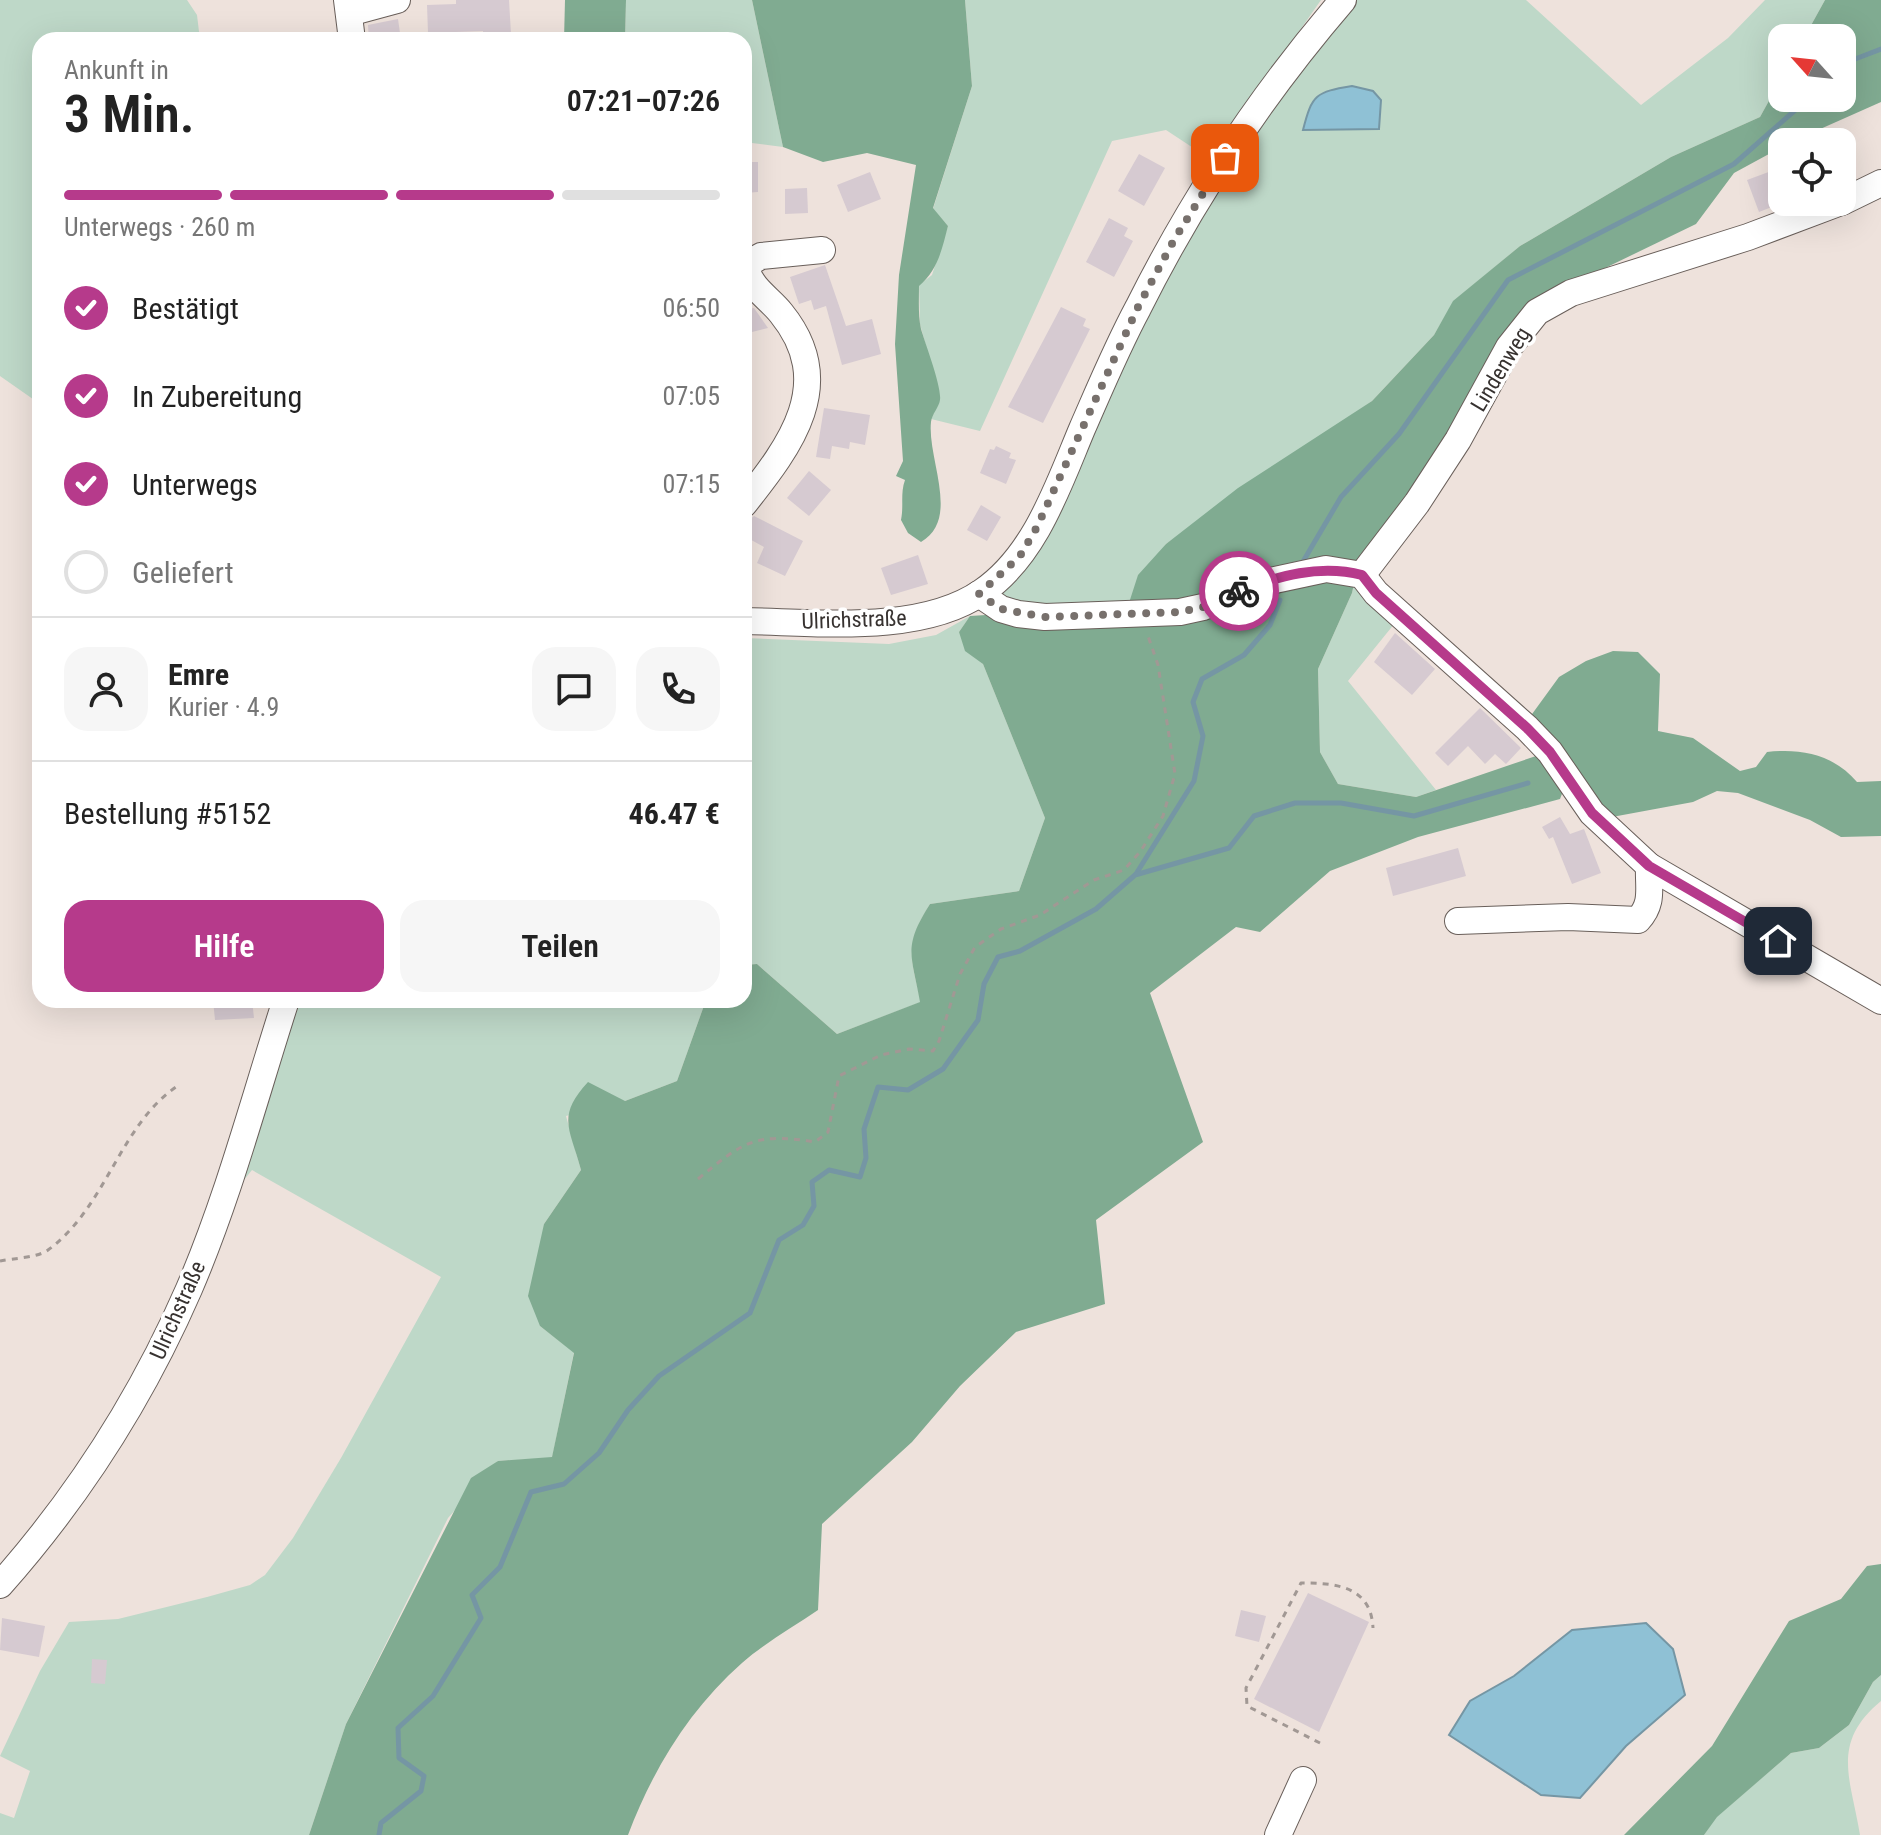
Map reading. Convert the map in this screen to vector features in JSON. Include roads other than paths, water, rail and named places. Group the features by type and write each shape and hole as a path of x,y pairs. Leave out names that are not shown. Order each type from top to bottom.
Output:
{"street":[{"path":"351,32 348,6 397,0"},
{"name":"Ulrichstraße","path":"752,621 900,620 933,613 979,594 1020,556 1037,527 1138,307 1202,194 1286,71 1343,0"},
{"name":"Lindenweg","path":"1856,195 1881,183"},
{"name":"Lindenweg","path":"1362,575 1450,453 1509,347 1537,312 1571,293 1804,216"},
{"path":"752,261 761,256 822,250"},
{"path":"752,279 795,334 808,362 809,384 803,412 789,442 752,493"},
{"path":"979,594 1001,609 1018,614 1140,615 1203,607 1261,583 1326,569 1362,575 1376,593 1527,728 1550,752 1592,813 1649,866 1881,1001"},
{"path":"1458,921 1568,917 1638,920 1647,910 1651,898 1649,866"},
{"name":"Ulrichstraße","path":"0,1585 85,1479 125,1414 170,1330 208,1239 283,1008"},
{"path":"1278,1835 1303,1780"}],"water":[{"path":"1352,86 1373,91 1381,100 1379,129 1303,130 1309,109 1317,97 1330,90"},
{"path":"1646,1623 1673,1649 1685,1695 1626,1746 1580,1798 1541,1795 1449,1735 1470,1701 1514,1676 1572,1630"}],"waterway":[{"path":"1856,59 1881,49"},
{"path":"1301,565 1341,497 1399,434 1508,280 1734,164 1793,112"},
{"path":"1136,874 1194,781 1203,736 1193,702 1202,679 1244,655 1270,625 1280,600"},
{"path":"379,1835 381,1823 421,1791 424,1776 399,1758 398,1728 433,1696 481,1618 472,1595 500,1567 531,1492 564,1484 599,1453 628,1410 659,1376 750,1313 779,1240 803,1225 814,1206 812,1182 829,1170 860,1177 866,1158 864,1129 878,1087 908,1090 943,1069 978,1020 984,984 998,957 1020,951 1096,909 1135,875 1229,848 1254,816 1295,803 1341,803 1414,816 1528,783"}]}
